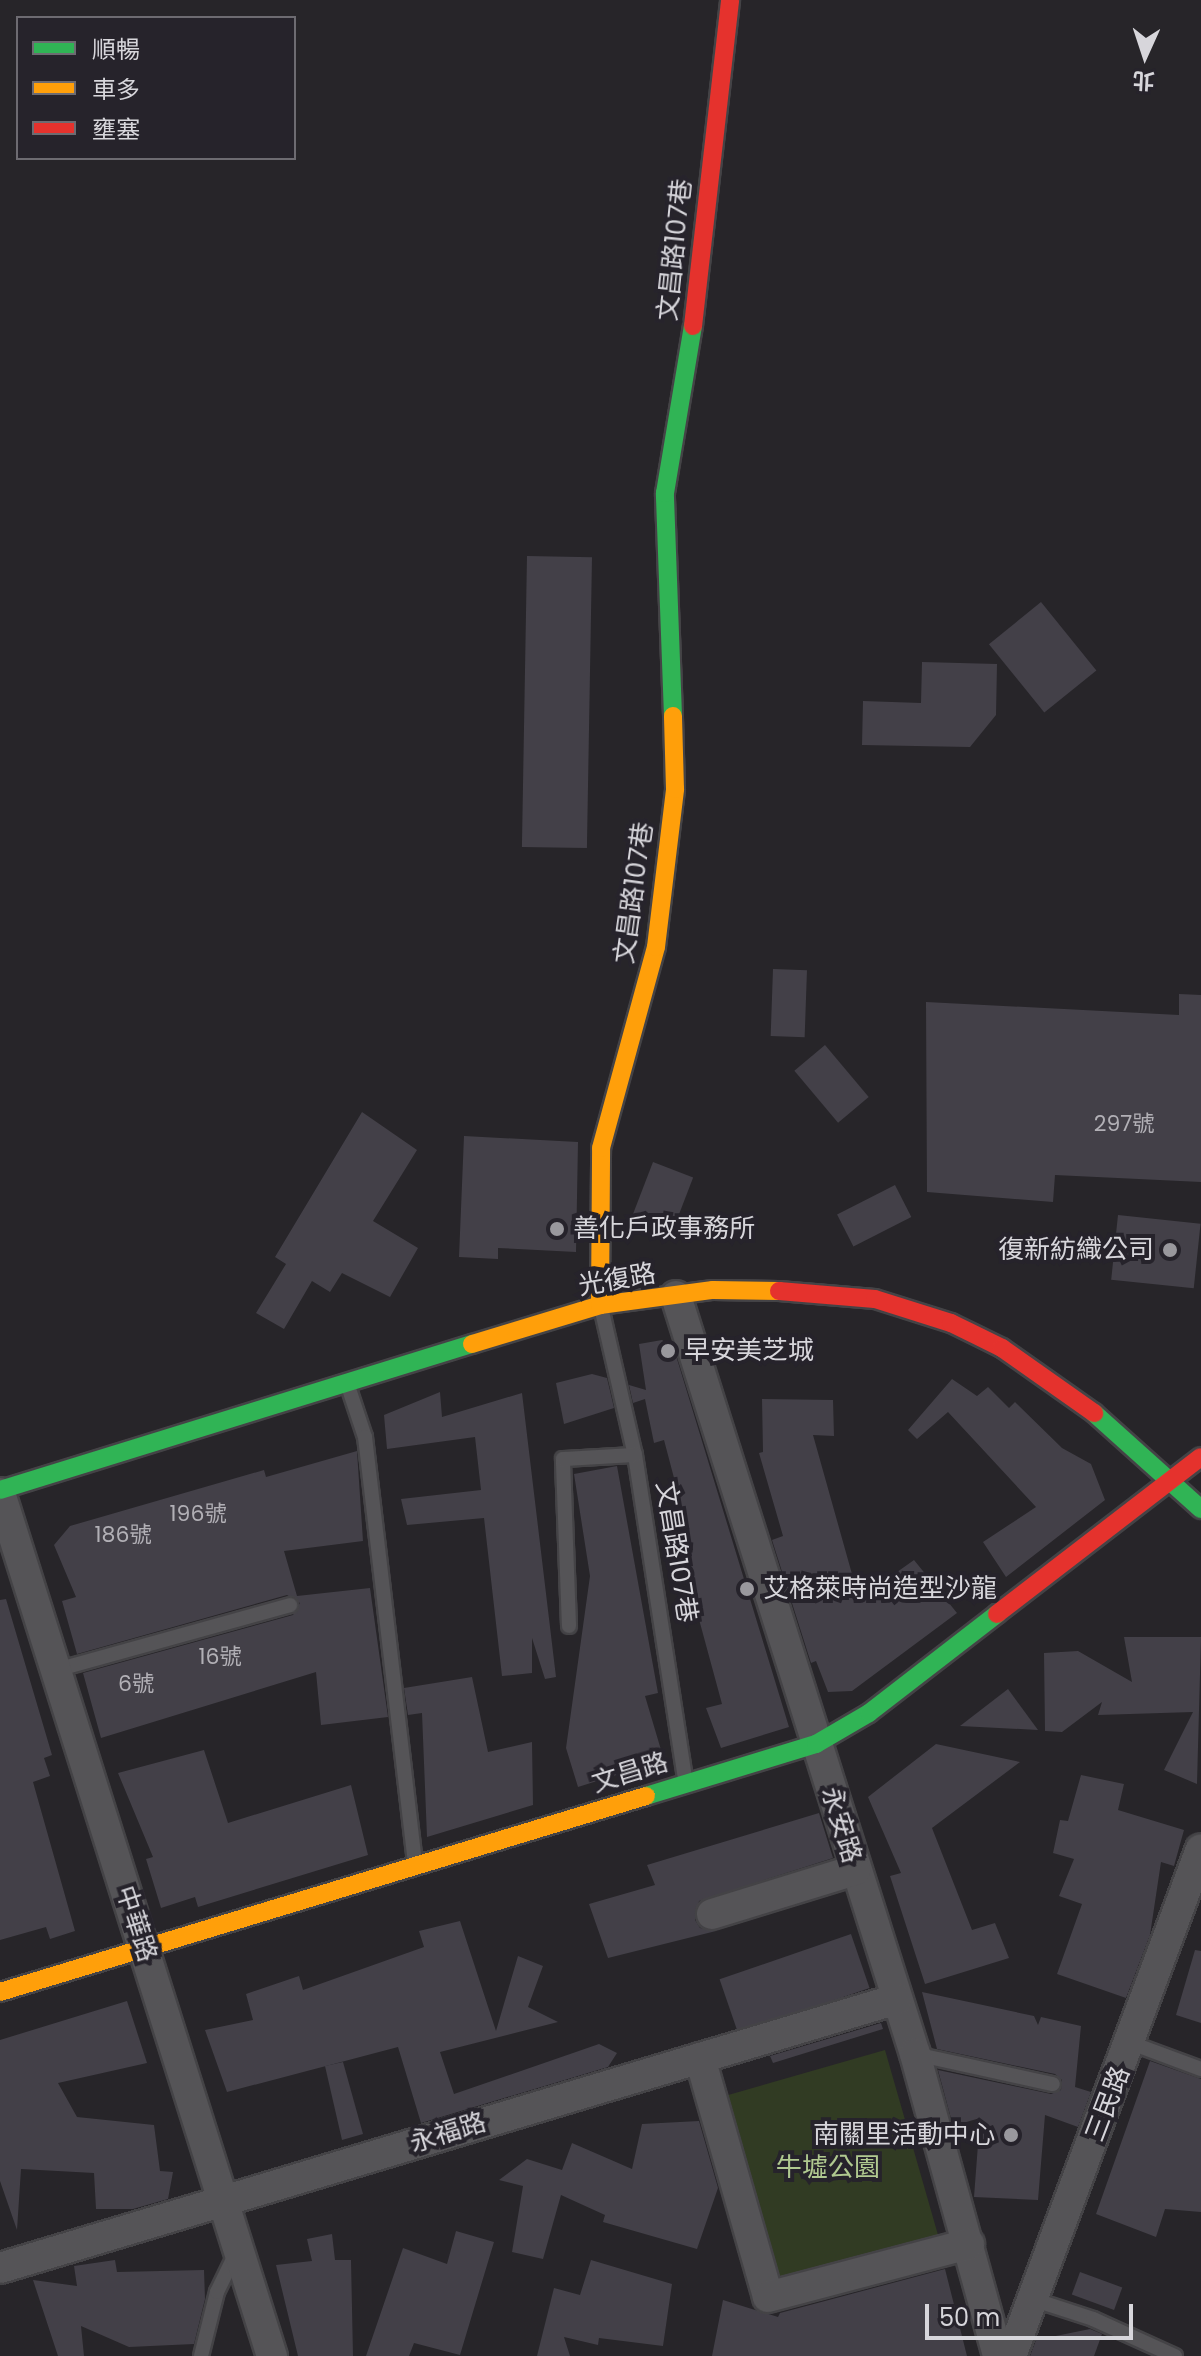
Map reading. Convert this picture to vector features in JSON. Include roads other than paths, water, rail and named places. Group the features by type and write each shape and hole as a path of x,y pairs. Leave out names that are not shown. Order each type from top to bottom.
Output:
{"street":[{"name":"文昌路107巷","path":"600,1305 601,1148 656,947 675,789 665,493 690,354 730,0"},
{"name":"光復路","path":"0,1491 348,1386 600,1305 713,1290 806,1291 875,1299 951,1323 1002,1348 1070,1392 1166,1483 1201,1509"},
{"name":"永安路","path":"676,1296 915,2054 998,2356"},
{"name":"文昌路","path":"0,1992 816,1744 869,1713 1201,1457"},
{"name":"中華路","path":"0,1491 272,2356"},
{"name":"三民路","path":"1011,2356 1035,2300 1201,1849"},
{"path":"712,1914 855,1870"},
{"name":"永福路","path":"0,2268 897,1999"},
{"path":"700,2058 768,2297 969,2244"}],"lane":[{"name":"文昌路107巷","path":"600,1305 635,1455 686,1783"},
{"path":"348,1386 365,1437 416,1865"},
{"path":"569,1626 563,1459 635,1455"},
{"path":"56,1670 290,1605"},
{"path":"1131,2043 1201,2069"},
{"path":"915,2054 1053,2084"},
{"path":"201,2356 217,2292 238,2249"},
{"path":"1035,2300 1093,2319 1175,2356"}],"place":[{"name":"善化戶政事務所","path":"557,1229"},
{"name":"復新紡織公司","path":"1170,1250"},
{"name":"早安美芝城","path":"668,1351"},
{"name":"艾格萊時尚造型沙龍","path":"747,1589"},
{"name":"南關里活動中心","path":"1011,2135"}],"park label":[{"name":"牛墟公園","path":"828,2168"}]}
